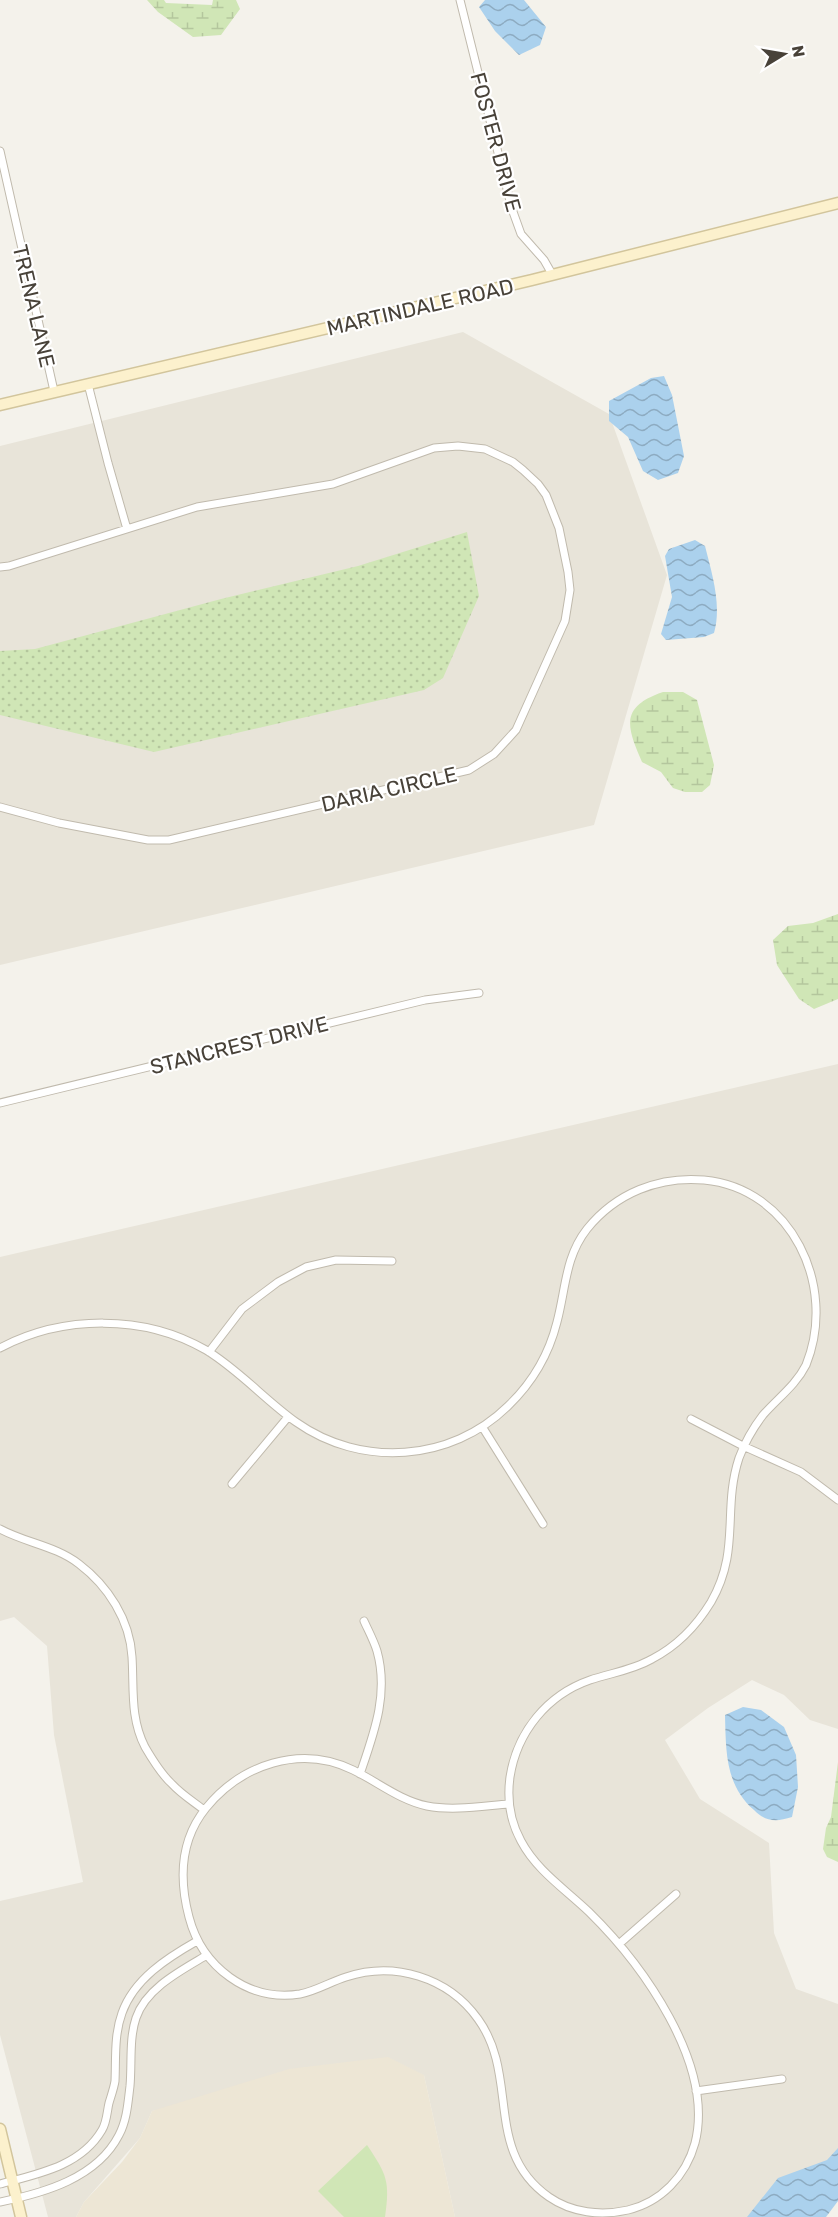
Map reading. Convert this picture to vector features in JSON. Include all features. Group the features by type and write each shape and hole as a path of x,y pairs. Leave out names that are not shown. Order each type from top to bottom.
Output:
{"street":[{"name":"FOSTER DRIVE","path":"460,0 512,209 521,234 544,260 552,274"},
{"name":"TRENA LANE","path":"0,151 54,391"},
{"name":"MARTINDALE ROAD","path":"0,405 552,274 838,203"},
{"path":"88,384 128,529"},
{"name":"DARIA CIRCLE","path":"0,567 206,505 333,484 434,448 458,446 485,449 513,462 538,484 556,517 568,572 569,605 565,621 516,730 494,754 469,770 169,840 148,840 59,823 0,807"},
{"name":"STANCREST DRIVE","path":"0,1103 425,1000 479,993"},
{"path":"0,1348 17,1339 75,1325 116,1323 168,1333 209,1352 288,1417 317,1436 355,1449 394,1454 431,1449 483,1428 511,1404 526,1387 547,1351 556,1328 564,1278 570,1259 588,1228 614,1203 631,1193 663,1182 698,1179 730,1184 773,1208 787,1222 805,1249 817,1284 818,1323 811,1355 796,1382 764,1413 743,1446 732,1486 728,1558 720,1583 708,1606 682,1638 656,1658 574,1687 558,1696 540,1712 526,1731 516,1753 509,1785 509,1804 516,1832 546,1875 583,1906 620,1944 668,2015 687,2060 696,2091 698,2130 694,2146 689,2160 672,2185 643,2205 608,2213 572,2213 530,2181 518,2166 510,2148 498,2066 490,2038 476,2016 456,1995 427,1978 405,1972 384,1971 352,1975 303,1993 266,1994 248,1989 227,1976 207,1955 192,1932 183,1895 181,1866 192,1827 224,1789 238,1778 268,1763 290,1759 314,1759 352,1769 406,1799 430,1807 509,1804"},
{"path":"209,1352 242,1309 278,1282 306,1267 336,1260 392,1261"},
{"path":"232,1484 288,1417"},
{"path":"691,1419 801,1472 838,1500"},
{"path":"483,1428 543,1524"},
{"path":"0,1529 66,1554 106,1590 129,1635 133,1705 139,1731 146,1747 171,1784 204,1810"},
{"path":"360,1774 378,1723 382,1680 377,1650 364,1621"},
{"path":"620,1944 676,1894"},
{"path":"0,2184 55,2169 75,2158 88,2147 103,2128 115,2082 114,2049 122,2013 133,1991 171,1956 197,1941"},
{"path":"0,2202 50,2189 100,2161 119,2135 127,2114 132,2046 137,2016 160,1985 207,1955"},
{"path":"150,1974 160,1985"},
{"path":"122,2013 137,2016"},
{"path":"696,2091 782,2079"},
{"path":"115,2082 130,2082"},
{"path":"0,2129 21,2217"},
{"path":"75,2158 82,2173"}],"shaded area":[{"path":"463,332 609,414 667,575 594,825 0,965 0,446"},
{"path":"838,1064 838,1729 810,1720 784,1695 752,1680 708,1708 665,1740 700,1799 769,1843 774,1933 796,1989 838,2004 838,2166 799,2217 455,2217 424,2075 152,2111 140,2138 84,2202 76,2217 48,2217 0,2035 0,1901 83,1882 54,1735 47,1646 14,1617 0,1621 0,1257"},
{"path":"388,2057 424,2075 455,2217 76,2217 84,2202 122,2162 140,2138 152,2111 289,2069"}],"green space":[{"path":"147,0 212,5 213,0 236,0 240,9 221,35 193,37 158,12"},
{"path":"467,532 479,596 443,678 424,690 154,752 0,715 0,651 35,649 221,599 358,566"},
{"path":"663,692 683,692 697,700 714,765 710,785 702,792 685,792 673,788 661,772 642,762 637,750 630,728 633,712 639,704"},
{"path":"838,914 838,999 814,1009 799,999 777,965 773,940 788,926 813,923"},
{"path":"838,1762 838,1862 827,1857 823,1849 826,1828 831,1817"},
{"path":"367,2145 383,2171 387,2186 385,2217 344,2217 318,2191"}],"water":[{"path":"485,0 524,0 546,27 540,45 519,55 495,31 479,7"},
{"path":"664,376 672,395 684,456 678,473 658,480 643,471 628,437 609,421 609,401 651,378"},
{"path":"695,540 705,546 713,578 717,601 714,633 704,637 666,640 661,634 672,597 665,556 669,549"},
{"path":"743,1707 761,1710 784,1727 796,1755 798,1787 792,1817 781,1820 767,1819 754,1810 737,1790 729,1767 725,1715"},
{"path":"838,2148 838,2201 826,2217 747,2217 778,2178 827,2160"}]}
